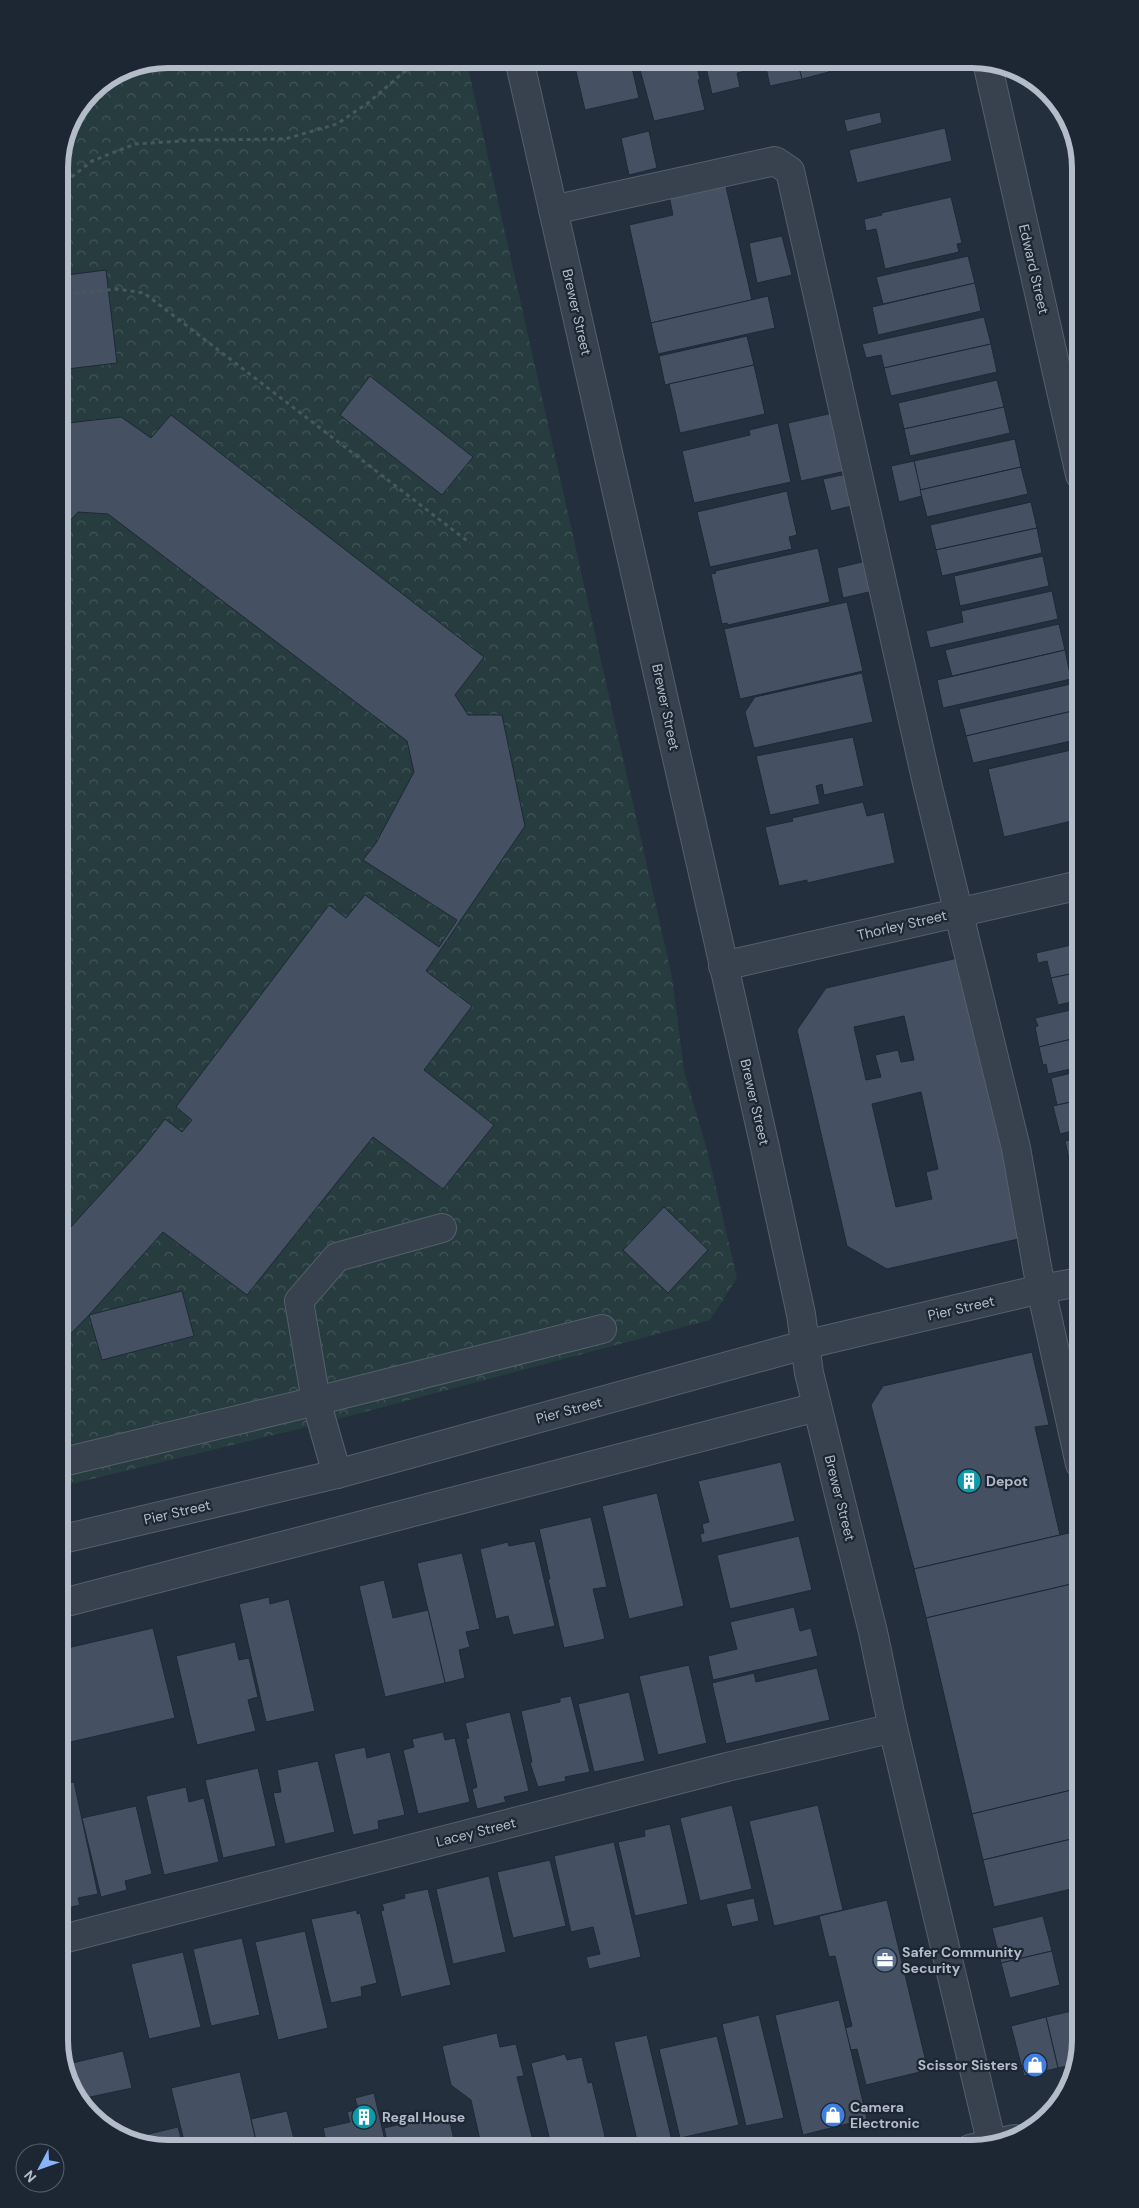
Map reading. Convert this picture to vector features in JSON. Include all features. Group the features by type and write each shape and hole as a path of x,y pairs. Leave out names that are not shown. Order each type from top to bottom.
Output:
{"street":[{"name":"Brewer Street","path":"521,68 764,1143 801,1314 804,1345 817,1407 873,1632 893,1728 991,2139"},
{"name":"Edward Street","path":"989,69 1072,439"},
{"path":"553,210 775,160 790,171 958,913 1016,1148 1040,1289 1072,1429"},
{"name":"Thorley Street","path":"723,966 1072,887"},
{"path":"337,1474 316,1401 299,1301 337,1257 442,1228"},
{"name":"Pier Street","path":"67,1538 337,1474 804,1345 1040,1289 1072,1283"},
{"path":"67,1461 602,1329"},
{"path":"67,1602 817,1407"},
{"name":"Lacey Street","path":"67,1938 727,1767 893,1728"}],"path":[{"path":"68,180 92,161 135,144 200,140 285,139 337,124 369,102 409,68"},
{"path":"68,294 117,289 144,292 470,543"}],"green space":[{"path":"468,68 672,977 684,1071 707,1150 737,1278 710,1320 323,1423 67,1485 68,161 69,148 75,129 88,107 112,84 129,75 148,69"}],"building":[{"path":"575,68 632,68 639,98 585,110"},
{"path":"639,68 697,68 705,110 654,121"},
{"path":"706,68 759,68 737,73 740,87 712,94"},
{"path":"766,68 799,68 802,79 770,86"},
{"path":"799,68 828,68 829,72 802,79"},
{"path":"830,68 849,68 831,72"},
{"path":"880,112 882,123 847,132 844,120"},
{"path":"945,128 952,161 857,183 849,150"},
{"path":"649,131 657,168 629,175 621,138"},
{"path":"724,178 752,300 651,323 629,225 673,215 668,191"},
{"path":"951,197 962,243 957,244 959,252 885,269 876,229 866,231 864,219 882,215 881,213"},
{"path":"782,236 792,275 757,283 749,243"},
{"path":"968,256 975,283 883,304 876,277"},
{"path":"106,270 117,363 68,369 68,275"},
{"path":"975,283 981,311 878,335 872,307"},
{"path":"768,296 775,328 658,354 651,323"},
{"path":"984,317 991,344 884,368 881,355 866,358 862,344"},
{"path":"747,336 754,365 665,385 659,356"},
{"path":"991,344 997,372 891,396 884,368"},
{"path":"754,365 765,414 680,433 669,384"},
{"path":"370,376 473,457 442,495 340,415"},
{"path":"997,380 1004,407 904,429 898,403"},
{"path":"1004,407 1010,433 910,456 904,429"},
{"path":"833,413 846,471 801,481 788,423"},
{"path":"171,415 484,657 455,695 468,715 502,715 525,826 426,971 472,1006 424,1070 494,1125 443,1189 373,1137 247,1295 163,1232 67,1337 67,1231 140,1151 165,1119 182,1132 192,1120 176,1107 329,905 346,918 365,895 439,947 457,920 363,860 376,843 414,772 407,741 108,514 78,512 68,523 68,423 121,417 151,438"},
{"path":"778,423 791,482 694,503 682,451 750,435 749,430"},
{"path":"1015,439 1021,467 920,490 914,461"},
{"path":"914,461 922,496 899,502 891,466"},
{"path":"1021,467 1028,494 927,517 920,490"},
{"path":"856,472 864,503 831,511 823,479"},
{"path":"787,491 797,535 789,537 792,549 710,567 697,512"},
{"path":"1031,502 1037,528 936,550 930,525"},
{"path":"1037,528 1042,553 942,576 936,550"},
{"path":"818,548 830,602 728,625 727,623 722,624 711,574 716,573 715,571"},
{"path":"1043,556 1049,586 960,606 954,576"},
{"path":"866,561 873,591 843,598 837,568"},
{"path":"1052,591 1058,619 930,648 926,631 963,622 961,611"},
{"path":"847,602 863,671 740,699 724,629"},
{"path":"1059,624 1065,650 952,676 945,650"},
{"path":"1065,650 1071,679 943,708 937,680"},
{"path":"862,673 873,722 754,748 745,712 755,697"},
{"path":"1071,684 1072,688 1072,711 966,736 959,709"},
{"path":"1072,711 1072,741 973,763 966,736"},
{"path":"853,737 864,786 824,795 822,784 816,786 820,804 770,815 756,756"},
{"path":"1072,750 1072,821 1004,837 988,769"},
{"path":"863,802 867,816 884,812 895,863 807,883 807,880 779,886 765,827 793,821 792,818"},
{"path":"1072,945 1072,974 1051,978 1047,961 1038,963 1036,953"},
{"path":"962,957 1027,1237 887,1269 847,1246 797,1030 826,988","holes":["904,1016 914,1060 901,1062 898,1050 875,1055 881,1077 866,1080 854,1027","921,1092 938,1169 926,1172 932,1199 896,1207 872,1104"]},
{"path":"1072,974 1072,1002 1058,1005 1051,978"},
{"path":"1072,1010 1072,1039 1039,1047 1035,1027 1038,1026 1035,1018"},
{"path":"1072,1039 1072,1069 1048,1074 1046,1064 1043,1065 1039,1047"},
{"path":"1072,1073 1072,1102 1057,1105 1051,1078"},
{"path":"1072,1102 1072,1131 1060,1134 1053,1106"},
{"path":"1072,1140 1072,1173 1065,1141"},
{"path":"664,1207 708,1250 668,1293 623,1250"},
{"path":"182,1291 194,1336 102,1360 89,1315"},
{"name":"Depot","path":"1032,1352 1049,1425 1035,1427 1060,1535 914,1569 871,1405 883,1386"},
{"path":"781,1462 795,1521 702,1543 700,1534 704,1533 702,1524 709,1522 698,1481"},
{"path":"657,1493 684,1606 629,1619 602,1506"},
{"path":"591,1517 607,1587 593,1589 605,1639 564,1648 539,1529"},
{"path":"1072,1532 1072,1584 926,1618 914,1569"},
{"path":"799,1536 812,1590 730,1609 717,1555"},
{"path":"535,1541 555,1626 513,1635 508,1616 496,1619 480,1549 508,1542 509,1546"},
{"path":"462,1553 480,1629 466,1632 470,1647 459,1650 465,1678 445,1683 417,1563"},
{"path":"384,1580 393,1618 428,1610 445,1683 385,1697 359,1586"},
{"path":"1072,1584 1072,1790 972,1814 926,1618"},
{"path":"269,1597 270,1604 289,1599 315,1711 266,1722 239,1604"},
{"path":"794,1607 800,1631 811,1628 818,1656 713,1680 708,1656 737,1649 730,1622"},
{"path":"153,1628 175,1718 67,1743 67,1648"},
{"path":"235,1642 239,1660 249,1658 258,1697 248,1700 256,1731 197,1745 176,1656"},
{"path":"689,1665 707,1743 658,1755 639,1676"},
{"path":"817,1668 830,1720 726,1744 712,1683 754,1673 756,1682"},
{"path":"629,1692 645,1761 594,1772 578,1704"},
{"path":"571,1696 590,1772 565,1777 566,1781 538,1787 530,1763 532,1762 521,1711 560,1702 560,1698"},
{"path":"510,1712 529,1791 504,1797 506,1802 477,1809 472,1789 477,1787 466,1739 469,1738 465,1723"},
{"path":"443,1732 445,1740 455,1738 470,1802 418,1814 403,1750 414,1747 412,1739"},
{"path":"365,1747 367,1758 390,1752 405,1815 378,1821 379,1829 353,1835 334,1754"},
{"path":"318,1761 335,1832 285,1844 273,1793 281,1792 277,1770"},
{"path":"258,1768 276,1846 223,1858 205,1780"},
{"path":"74,1782 98,1894 78,1898 80,1905 67,1908 67,1783"},
{"path":"186,1787 189,1802 204,1798 219,1862 164,1875 146,1796"},
{"path":"1072,1790 1072,1839 983,1860 972,1814"},
{"path":"732,1805 752,1889 700,1901 680,1818"},
{"path":"818,1805 843,1910 774,1926 749,1821"},
{"path":"136,1806 152,1874 125,1881 127,1890 101,1897 82,1818"},
{"path":"670,1824 688,1904 635,1916 618,1842 645,1836 644,1830"},
{"path":"1072,1839 1072,1889 994,1907 983,1860"},
{"path":"614,1842 641,1957 589,1969 586,1957 600,1954 593,1927 571,1932 554,1856"},
{"path":"550,1860 566,1926 513,1938 497,1872"},
{"path":"489,1876 506,1952 453,1964 436,1889"},
{"path":"428,1889 451,1985 401,1997 381,1911 384,1910 382,1904 405,1898 404,1894"},
{"path":"754,1898 759,1921 732,1927 726,1904"},
{"path":"887,1900 928,2070 866,2085 857,2049 851,2050 845,2028 852,2026 835,1956 829,1957 819,1916"},
{"path":"357,1910 357,1914 360,1913 377,1983 361,1987 362,1996 331,2003 311,1919"},
{"path":"1043,1916 1052,1951 1001,1963 992,1928"},
{"path":"305,1931 328,2028 278,2040 255,1942"},
{"path":"242,1938 260,2015 211,2026 193,1949"},
{"path":"1052,1951 1060,1985 1010,1998 1001,1963"},
{"path":"183,1952 201,2027 149,2039 131,1964"},
{"path":"839,2000 867,2119 803,2135 775,2015"},
{"path":"1072,2011 1072,2040 1068,2066 1058,2068 1046,2017"},
{"path":"759,2015 784,2118 746,2126 722,2024"},
{"path":"1046,2017 1058,2068 1024,2076 1011,2026"},
{"path":"497,2033 500,2047 516,2044 524,2076 517,2077 532,2137 534,2136 535,2140 480,2140 471,2100 451,2085 442,2046"},
{"path":"647,2035 672,2140 637,2140 614,2042"},
{"path":"717,2036 739,2125 680,2138 659,2049"},
{"path":"123,2051 132,2088 86,2098 75,2079 70,2063"},
{"path":"565,2054 567,2060 582,2057 588,2083 592,2082 606,2140 550,2140 531,2063"},
{"path":"240,2072 256,2140 184,2140 171,2088"},
{"name":"Regal House","path":"374,2093 385,2140 326,2140 323,2128 350,2122 347,2112 358,2109 355,2098"},
{"path":"287,2111 294,2140 256,2140 251,2119"},
{"path":"448,2113 454,2140 387,2140 384,2128"},
{"path":"178,2127 182,2140 148,2139 140,2136"}],"place":[{"name":"Depot","path":"969,1481"},
{"name":"Safer Community Security","path":"885,1960"},
{"name":"Scissor Sisters","path":"1035,2065"},
{"name":"Camera Electronic","path":"833,2115"},
{"name":"Regal House","path":"364,2117"}]}
